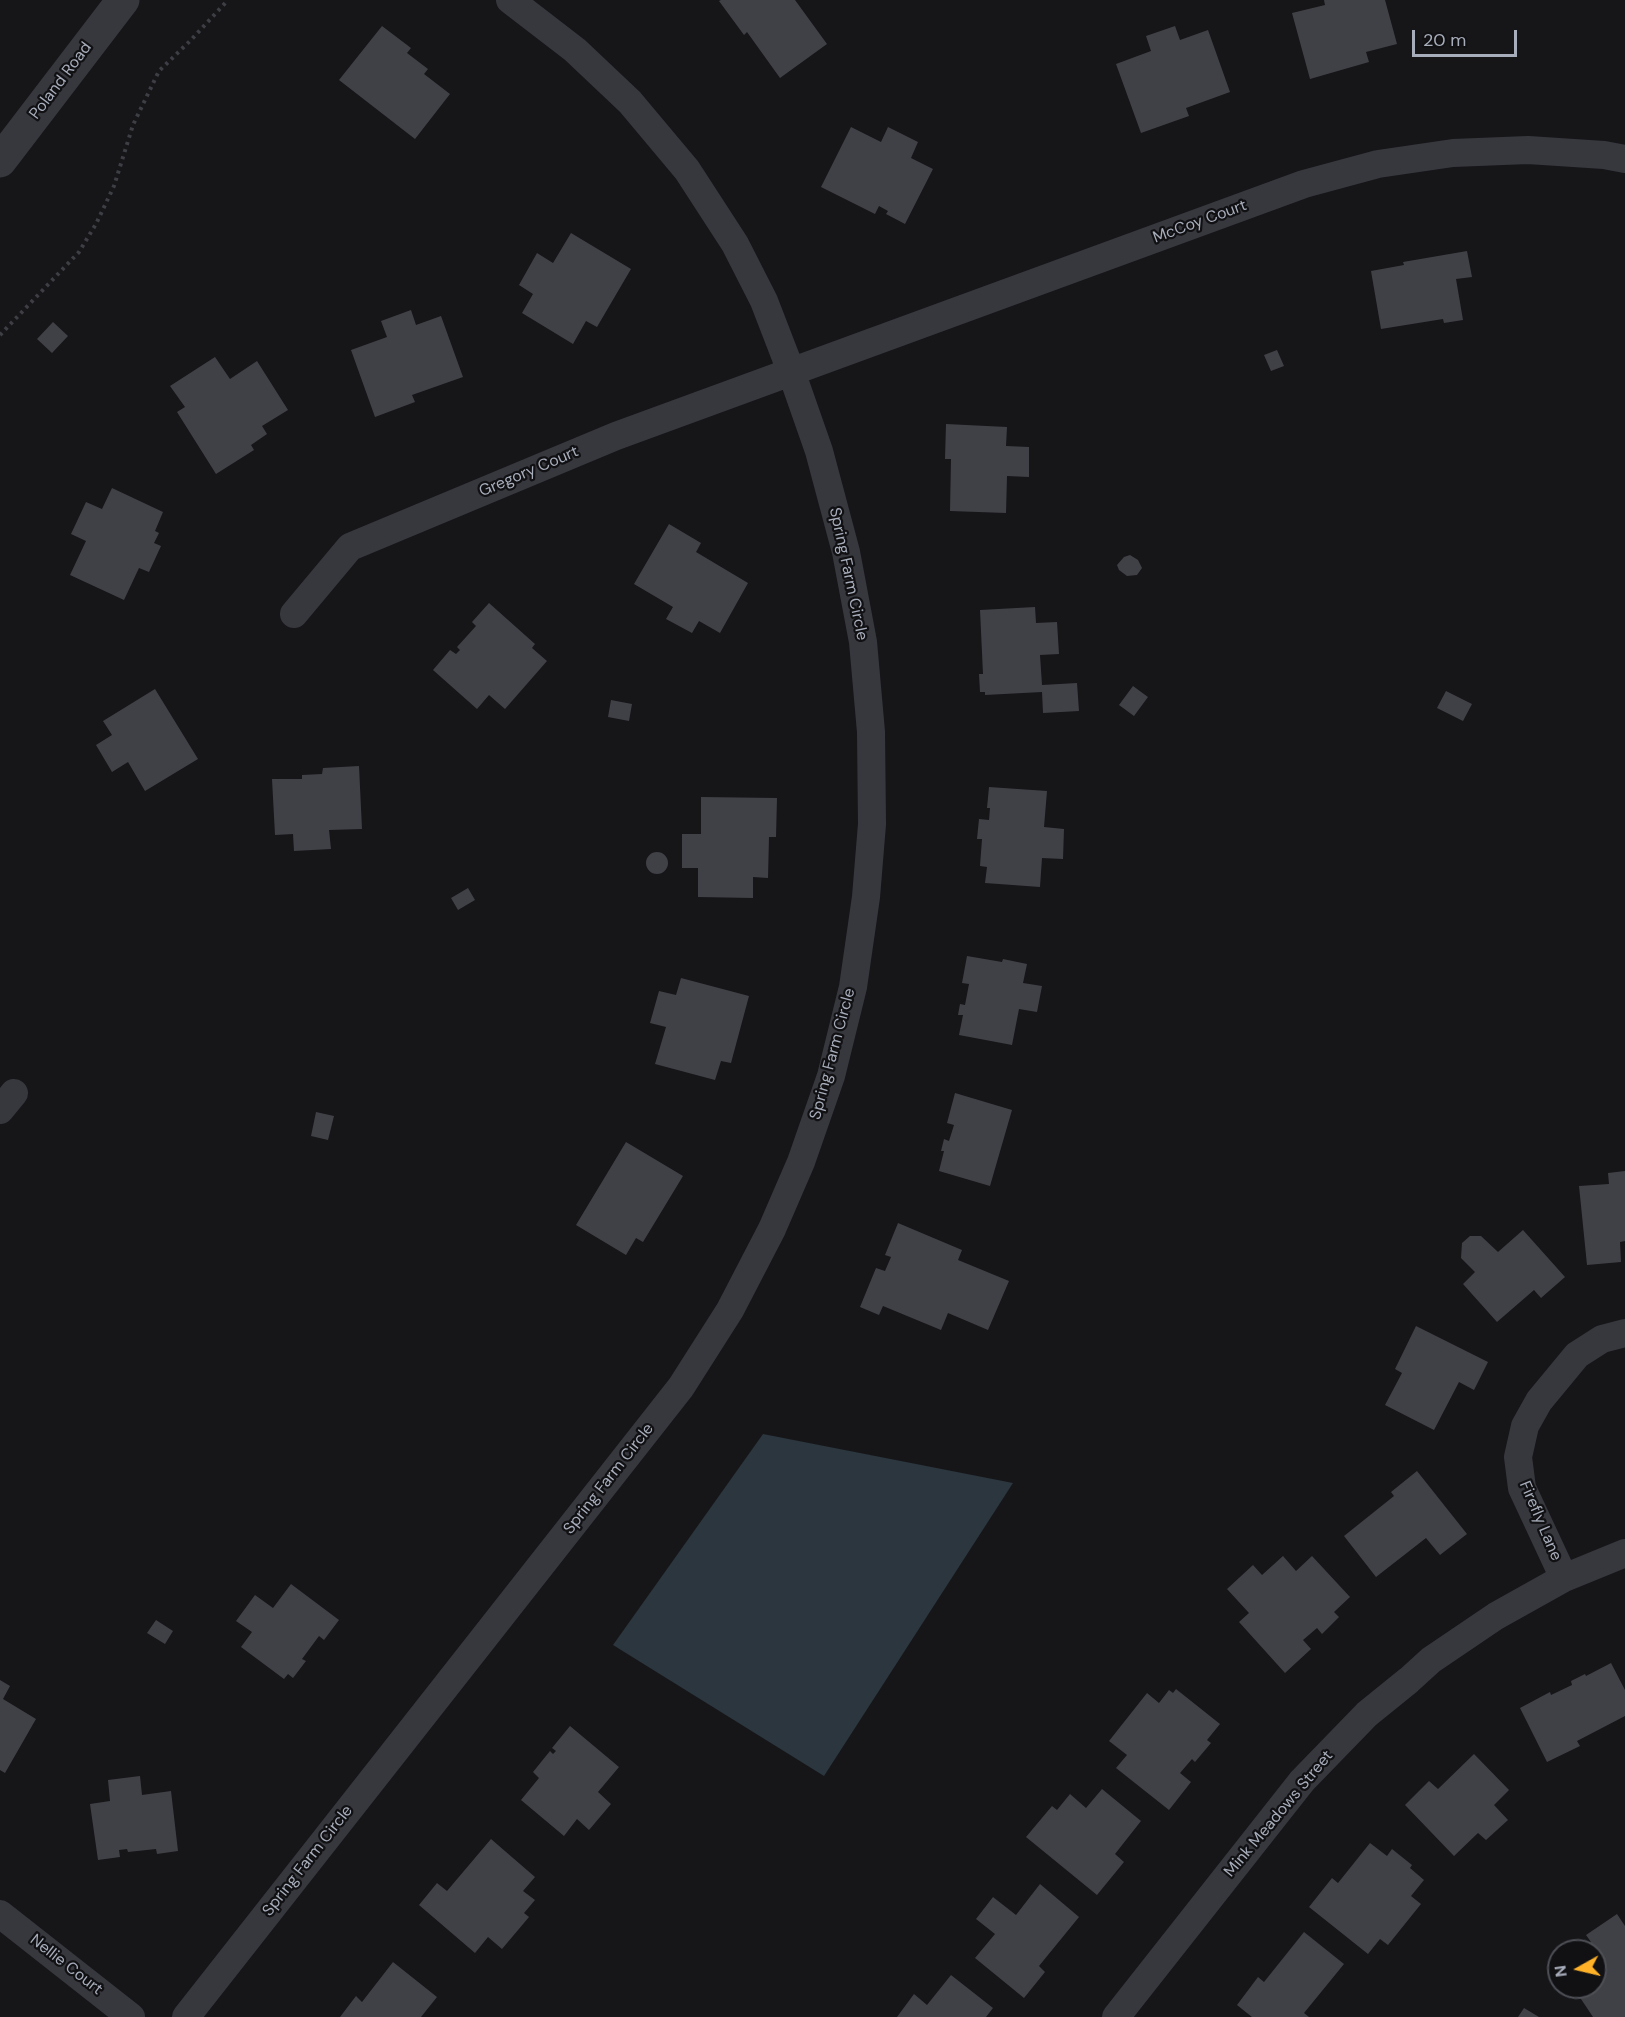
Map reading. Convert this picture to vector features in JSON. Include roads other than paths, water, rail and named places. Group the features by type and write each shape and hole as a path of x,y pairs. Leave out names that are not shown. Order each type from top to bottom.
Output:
{"street":[{"name":"Poland Road","path":"0,161 123,0"},
{"name":"Spring Farm Circle","path":"186,2017 681,1387 730,1310 772,1229 801,1162 831,1076 853,987 866,897 871,834 871,732 863,642 846,552 819,451 764,301 735,244 687,170 630,102 575,50 510,0"},
{"name":"McCoy Court","path":"791,371 1304,184 1377,164 1453,153 1528,150 1604,155 1625,159"},
{"name":"Gregory Court","path":"294,614 350,547 616,436 791,371"},
{"name":"Firefly Lane","path":"1564,1578 1522,1488 1518,1457 1525,1426 1539,1401 1577,1355 1602,1339 1625,1333"},
{"name":"Mink Meadows Street","path":"1116,2017 1302,1781 1366,1714 1431,1660 1496,1616 1564,1578 1625,1553"},
{"name":"Nellie Court","path":"0,1914 131,2017"}]}
